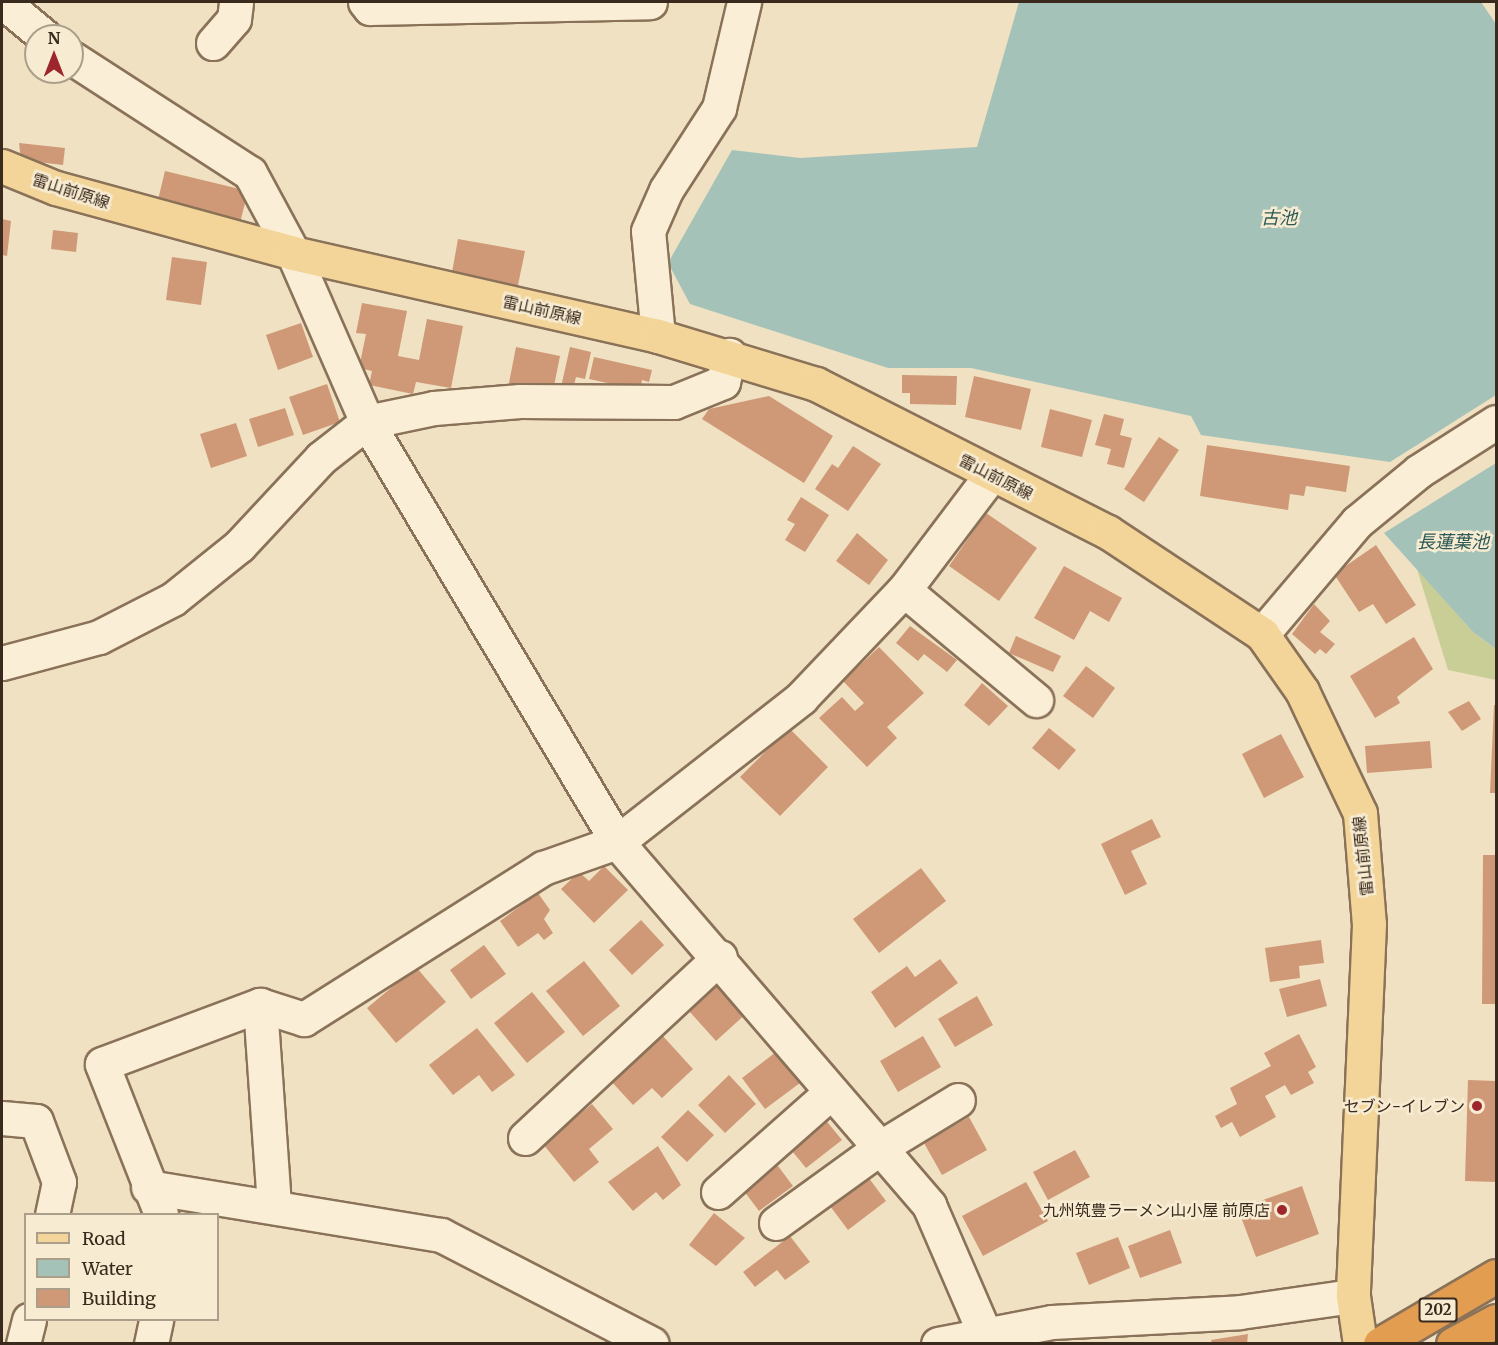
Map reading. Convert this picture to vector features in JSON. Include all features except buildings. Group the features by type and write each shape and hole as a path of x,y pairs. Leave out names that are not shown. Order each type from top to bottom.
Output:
{"highway":[{"name":"202","path":"1380,1344 1497,1276"},
{"path":"1453,1344 1497,1321"}],"main road":[{"name":"雷山前原線","path":"2,166 56,188 293,253 658,336 729,355 816,384 1108,532 1262,634 1302,691 1360,813 1369,924 1353,1296 1360,1344"}],"street":[{"path":"3,2 30,24"},
{"path":"213,43 234,18 236,2"},
{"path":"365,2 370,8 651,2"},
{"path":"658,336 648,231 666,190 719,108 744,2"},
{"path":"84,66 249,173 293,253 367,422 617,842 720,957 830,1093 881,1147 934,1214 984,1332"},
{"path":"2,663 99,637 173,599 239,546 304,474 367,422 434,408 520,401 674,402 723,382 729,355"},
{"path":"1262,634 1358,522 1419,471 1497,422"},
{"path":"652,1344 441,1234 274,1207 155,1201 102,1064 260,1005 304,1019 543,868 617,842 801,698 904,590 992,475"},
{"path":"904,590 1036,700"},
{"path":"525,1138 720,957"},
{"path":"260,1005 274,1207"},
{"path":"718,1192 830,1093"},
{"path":"776,1223 881,1147 957,1100"},
{"path":"2,1118 36,1121 59,1182 52,1213"},
{"path":"938,1344 984,1332 1052,1322 1240,1312 1353,1296"},
{"path":"23,1344 28,1321"},
{"path":"151,1344 156,1321"}],"green space":[{"path":"1417,569 1473,632 1496,649 1496,680 1448,670"}],"water":[{"name":"古池","path":"1019,2 1481,2 1496,24 1496,395 1390,462 1201,435 1191,416 971,368 888,368 690,304 668,263 732,150 800,158 977,147"},
{"name":"長蓮葉池","path":"1496,463 1496,649 1473,632 1384,533"}],"place":[{"name":"セブン-イレブン","path":"1477,1106"},
{"name":"九州筑豊ラーメン山小屋 前原店","path":"1282,1210"}]}
